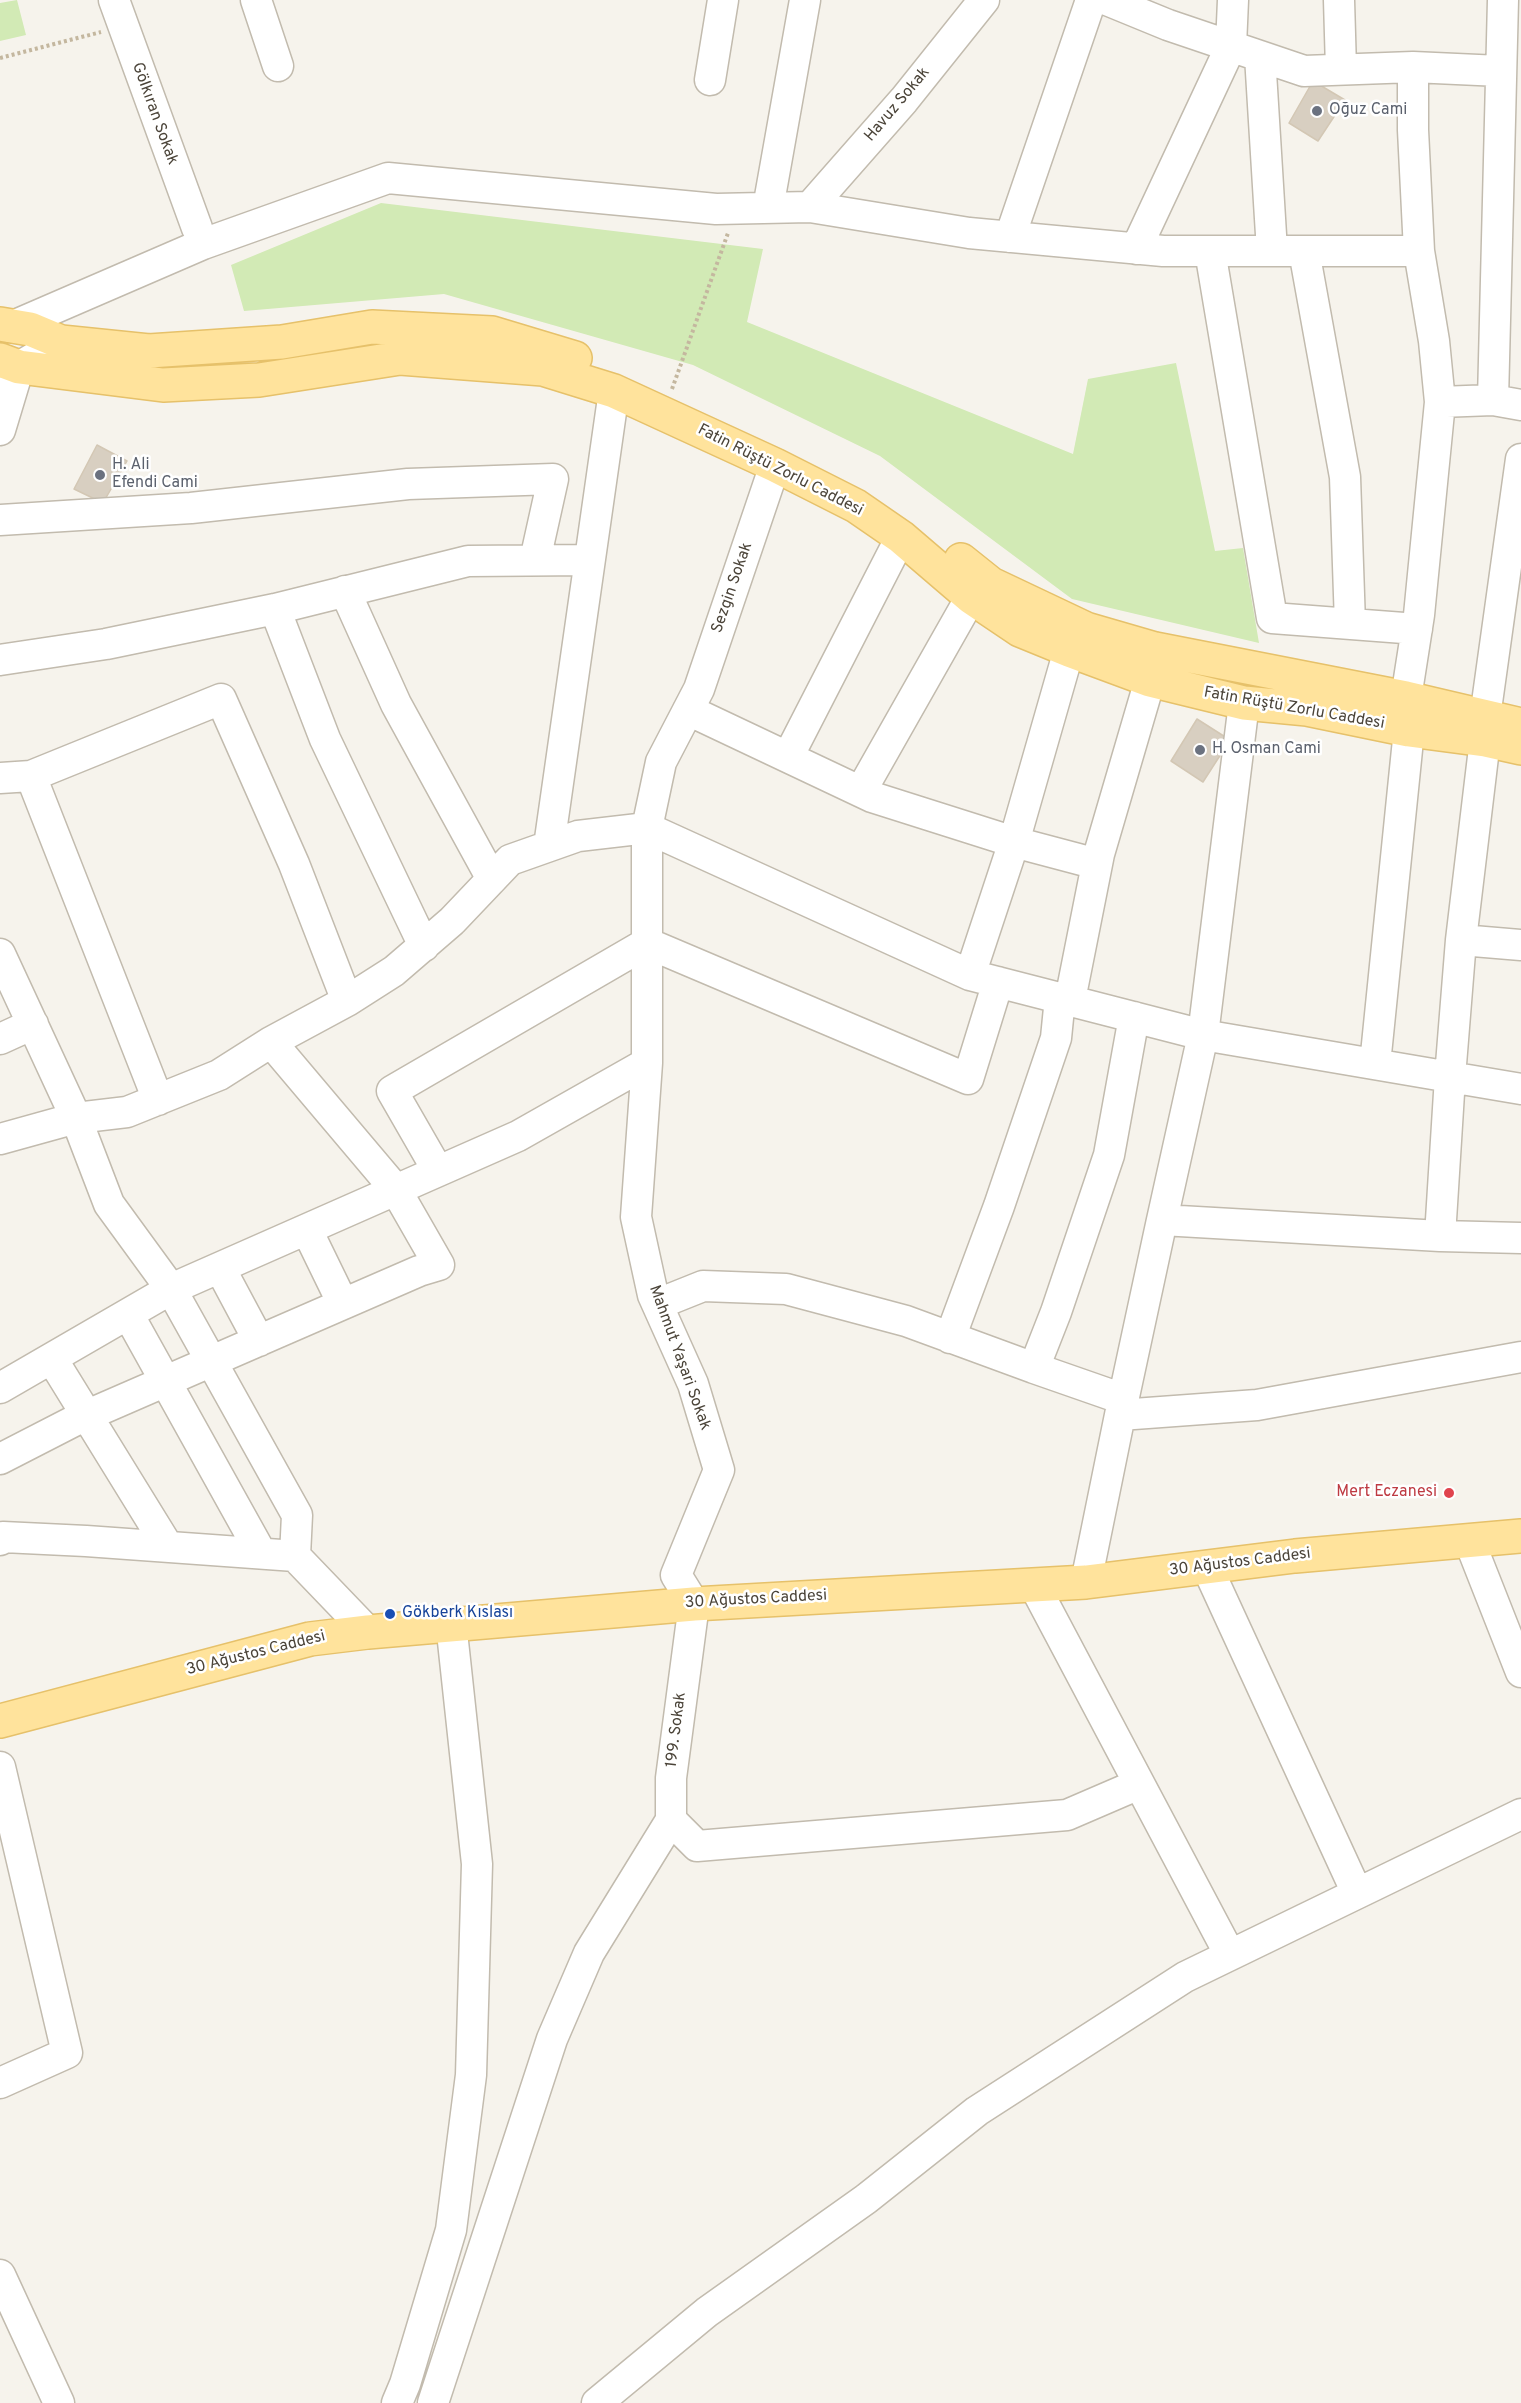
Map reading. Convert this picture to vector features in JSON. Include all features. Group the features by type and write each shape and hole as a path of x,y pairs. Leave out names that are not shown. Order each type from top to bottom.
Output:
{"main road":[{"name":"Fatin Rüştü Zorlu Caddesi","path":"5,325 30,329 61,342 149,351 282,342 372,327 492,333 629,374 788,453 852,478 901,512 991,584 1086,629 1155,649 1406,698 1485,728 1521,748"},
{"name":"Fatin Rüştü Zorlu Caddesi","path":"10,364 163,386 259,380 400,358 543,369 614,391 775,465 856,506 901,537 971,597 1020,630 1150,680 1244,702 1307,709 1409,730 1521,725"},
{"name":"30 Ağustos Caddesi","path":"0,1721 310,1639 451,1623 694,1604 1086,1582 1295,1556 1521,1536"}],"street":[{"path":"256,0 278,66"},
{"path":"710,80 723,0"},
{"path":"768,208 805,0"},
{"name":"Havuz Sokak","path":"810,207 904,100 984,0"},
{"path":"1010,237 1091,0"},
{"path":"1107,0 1168,25 1304,71 1413,67 1500,71"},
{"path":"1136,249 1231,46 1233,0"},
{"path":"1339,0 1341,69"},
{"path":"1440,402 1507,403 1500,71 1503,0"},
{"name":"Gölkıran Sokak","path":"118,14 197,228"},
{"path":"1260,56 1272,251"},
{"path":"1406,698 1417,629 1440,402 1434,341 1419,251 1413,130 1413,67"},
{"path":"5,325 203,244 388,178 716,209 810,207 969,234 1136,249 1419,251"},
{"path":"1210,251 1272,618 1417,629"},
{"path":"1304,251 1345,477 1350,624"},
{"path":"0,430 10,364 61,342"},
{"path":"549,846 614,391"},
{"path":"1440,1236 1461,940 1485,728 1521,459"},
{"name":"Sezgin Sokak","path":"647,828 662,762 699,689 775,465"},
{"path":"0,520 191,508 408,484 553,479 535,560"},
{"path":"788,757 901,537"},
{"path":"0,660 106,644 275,609 468,561 589,560"},
{"path":"345,591 396,704 492,879"},
{"path":"861,791 971,597"},
{"path":"275,609 325,739 423,946"},
{"path":"438,1172 392,1091 647,943 968,1079 984,978 1014,842 1069,650"},
{"path":"950,1338 999,1206 1056,1038 1096,864 1150,680"},
{"path":"0,778 31,776 221,699 294,864 347,1001"},
{"path":"1086,1582 1121,1407 1203,1035 1244,702"},
{"path":"688,710 872,797 1014,842 1096,864"},
{"path":"1375,1064 1409,730"},
{"path":"31,776 158,1100"},
{"path":"0,1139 76,1118 128,1112 219,1075 271,1042 347,1001 394,971 452,921 510,860 578,836 647,828 984,978 1203,1035 1521,1089"},
{"name":"Mahmut Yaşari Sokak","path":"647,828 647,1063 636,1217 658,1304 693,1384 719,1470 676,1575 694,1604"},
{"path":"1461,940 1521,945"},
{"path":"0,954 76,1118 109,1204 171,1289 297,1515 295,1556"},
{"path":"1034,1368 1056,1312 1109,1155 1134,1017"},
{"path":"0,1039 33,1024"},
{"path":"0,1459 86,1416 343,1304 439,1265 396,1190 271,1042"},
{"path":"0,1388 171,1289 518,1136 647,1063"},
{"path":"1162,1220 1440,1236 1521,1238"},
{"path":"307,1230 343,1304"},
{"path":"220,1268 259,1341"},
{"path":"658,1304 703,1286 786,1289 906,1322 1034,1368 1121,1407 1257,1405 1521,1357"},
{"path":"128,1314 261,1553"},
{"path":"52,1359 168,1547"},
{"path":"0,1540 3,1537 295,1556 368,1632"},
{"path":"1469,1540 1521,1672"},
{"path":"1207,1567 1357,1893"},
{"path":"1034,1585 1230,1955"},
{"name":"199. Sokak","path":"671,1820 671,1778 694,1604"},
{"path":"397,2403 405,2384 451,2230 471,2075 477,1864 451,1623"},
{"path":"0,1767 67,2053 0,2083"},
{"path":"433,2403 552,2039 589,1953 671,1820 697,1846 1067,1815 1139,1784"},
{"path":"597,2403 707,2312 866,2199 977,2112 1185,1977 1521,1814"},
{"path":"0,2275 59,2403"}],"path":[{"path":"0,58 118,14"},
{"path":"671,393 736,209"}],"green space":[{"path":"17,0 26,35 0,41 0,3"},
{"path":"381,203 763,249 747,322 1073,454 1088,379 1176,363 1215,551 1243,548 1259,643 1072,599 880,456 693,365 444,294 244,311 231,265"}],"building":[{"name":"Oğuz Cami","path":"1313,81 1345,100 1318,141 1289,123"},
{"name":"H. Ali Efendi Cami","path":"97,445 127,461 103,503 74,489"},
{"name":"H. Osman Cami","path":"1197,719 1230,740 1203,782 1171,761"}],"place":[{"name":"Oğuz Cami","path":"1317,111"},
{"name":"H. Ali Efendi Cami","path":"100,475"},
{"name":"H. Osman Cami","path":"1200,750"},
{"name":"Mert Eczanesi","path":"1449,1493"},
{"name":"Gökberk Kıslası","path":"390,1614"}]}
